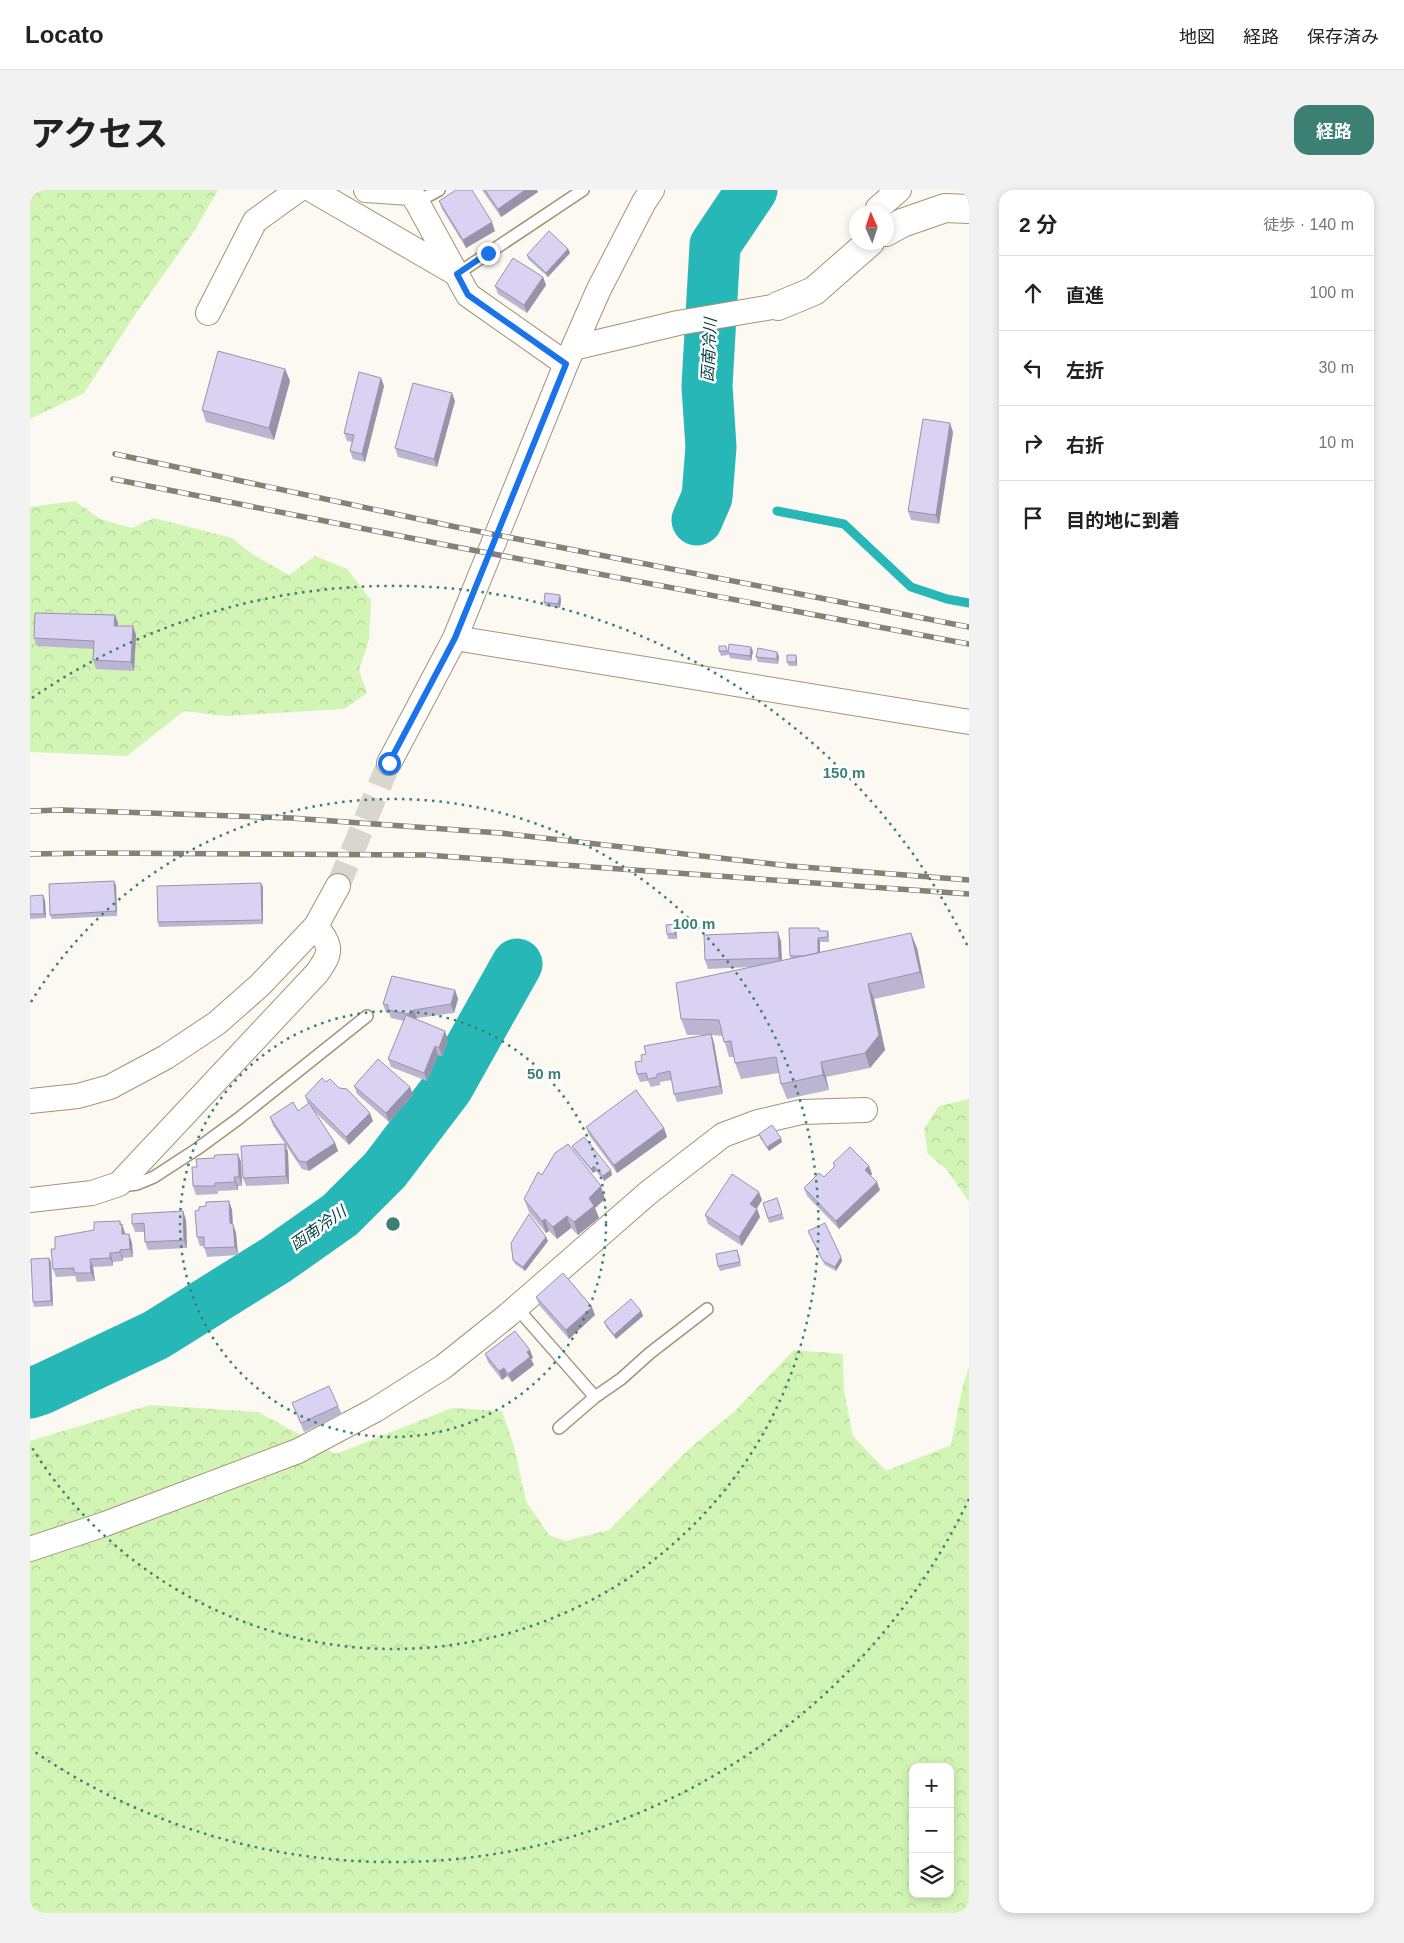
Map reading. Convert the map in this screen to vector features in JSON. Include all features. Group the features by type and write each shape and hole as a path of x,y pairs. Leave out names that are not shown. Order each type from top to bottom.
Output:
{"street":[{"path":"208,313 255,221 298,190"},
{"path":"312,190 457,274"},
{"path":"366,190 412,195 468,295 570,356 678,323 778,306 814,291 861,250"},
{"path":"389,763 455,638 599,289 652,190"},
{"path":"882,205 899,190"},
{"path":"894,228 945,208 969,209"},
{"path":"455,638 969,722"},
{"path":"30,1101 78,1096 110,1087 166,1057 217,1023 260,985 316,926 338,886"},
{"path":"30,1200 92,1193 119,1184 185,1116 317,973 328,957 329,948 325,938 316,926"},
{"path":"30,1549 105,1524 307,1447 376,1410 443,1367 516,1308 648,1193 723,1135 758,1122 802,1112 865,1110"}],"lane":[{"path":"412,195 439,190"},
{"path":"457,274 583,190"},
{"path":"114,1186 137,1184 154,1177 197,1149 238,1119 366,1016"},
{"path":"516,1308 595,1397"},
{"path":"559,1428 595,1397 621,1379 650,1353 707,1309"}],"green space":[{"path":"30,190 218,190 193,233 134,316 84,393 30,419"},
{"path":"75,501 100,519 132,528 154,518 232,538 252,554 289,575 315,556 347,569 371,600 369,640 359,670 367,693 344,709 225,716 184,711 127,756 30,752 30,507"},
{"path":"969,1099 969,1202 947,1170 928,1154 924,1129 939,1106"},
{"path":"794,1350 843,1354 844,1391 853,1436 886,1471 951,1445 963,1385 969,1368 969,1913 30,1913 30,1441 150,1405 258,1412 336,1454 452,1408 502,1411 514,1446 526,1501 549,1535 565,1541 609,1530 688,1450 735,1411"}],"building":[{"path":"456,190 472,190 492,222 463,240 439,201"},
{"path":"485,190 525,190 498,209"},
{"path":"549,231 568,249 546,273 527,255"},
{"path":"513,258 543,277 524,305 495,286"},
{"path":"218,351 285,369 269,428 202,410"},
{"path":"359,372 381,378 362,454 350,451 354,435 344,433"},
{"path":"413,383 452,393 434,459 395,448"},
{"path":"923,419 950,423 936,515 908,511"},
{"path":"545,593 560,595 558,604 544,602"},
{"path":"35,613 115,615 114,626 133,626 131,662 93,660 94,641 34,638"},
{"path":"729,644 751,647 750,656 728,653"},
{"path":"719,646 726,646 727,651 719,651"},
{"path":"758,648 777,652 777,659 756,657"},
{"path":"787,655 796,655 796,662 787,662"},
{"path":"114,881 116,911 50,915 49,884"},
{"path":"261,883 262,920 158,922 157,886"},
{"path":"43,895 44,914 30,914 30,896"},
{"path":"675,924 675,934 667,934 666,925"},
{"path":"789,928 819,928 819,931 828,931 827,937 818,938 818,953 790,956"},
{"path":"778,932 779,958 705,960 704,935"},
{"path":"911,933 920,972 868,984 879,1035 865,1053 821,1062 823,1075 781,1084 776,1057 735,1063 731,1041 724,1042 719,1020 681,1019 676,983"},
{"path":"392,976 455,990 451,1004 414,1010 408,1014 388,1010 388,1005 383,1004"},
{"path":"406,1015 445,1031 439,1048 435,1046 424,1073 388,1059"},
{"path":"711,1034 720,1086 674,1094 670,1071 657,1074 657,1077 648,1079 646,1073 637,1074 635,1062 642,1061 641,1055 646,1054 644,1046"},
{"path":"378,1059 410,1087 386,1113 354,1086"},
{"path":"322,1078 326,1082 330,1079 339,1088 347,1089 370,1113 346,1137 305,1096"},
{"path":"636,1090 664,1128 614,1165 586,1127"},
{"path":"293,1102 298,1111 309,1103 335,1143 306,1162 299,1161 270,1117"},
{"path":"772,1125 781,1138 767,1147 759,1134"},
{"path":"584,1137 611,1170 603,1176 594,1166 591,1169 572,1146"},
{"path":"285,1144 286,1176 243,1178 241,1146"},
{"path":"568,1144 601,1186 589,1198 594,1206 574,1222 567,1216 553,1227 545,1219 542,1221 524,1199 538,1172 542,1175 555,1153"},
{"path":"850,1147 869,1166 865,1170 877,1182 836,1221 804,1188 819,1173 824,1177 835,1166 833,1163"},
{"path":"238,1154 239,1177 234,1177 235,1182 215,1183 215,1186 193,1186 192,1167 197,1167 196,1159 214,1158 215,1155"},
{"path":"732,1174 759,1192 750,1204 757,1209 739,1237 705,1215"},
{"path":"777,1198 782,1214 768,1218 763,1203"},
{"path":"229,1201 230,1223 233,1224 235,1247 204,1248 204,1237 197,1237 195,1211 199,1210 199,1207 206,1206 206,1202"},
{"path":"183,1211 184,1240 145,1242 144,1223 132,1224 132,1214"},
{"path":"529,1214 546,1237 523,1267 513,1260 511,1243"},
{"path":"120,1221 120,1225 122,1224 122,1234 129,1234 130,1249 110,1253 110,1258 90,1259 91,1273 74,1273 74,1268 53,1269 51,1249 55,1249 55,1237 94,1230 94,1222"},
{"path":"825,1223 841,1257 835,1267 823,1261 808,1231"},
{"path":"737,1250 740,1262 718,1266 716,1254"},
{"path":"49,1258 51,1301 33,1302 31,1259"},
{"path":"563,1273 592,1307 566,1330 536,1297"},
{"path":"631,1299 641,1311 614,1335 604,1322"},
{"path":"515,1331 530,1350 527,1352 530,1357 508,1374 504,1368 499,1371 485,1354"},
{"path":"329,1386 338,1406 301,1423 292,1403"}],"waterway":[{"name":"函南冷川","path":"697,520 707,497 711,447 707,386 715,245 752,190"},
{"path":"707,497 719,500"},
{"path":"777,511 844,524 911,587 947,599 969,603"},
{"name":"函南冷川","path":"30,1393 156,1335 276,1260 340,1215 385,1170 448,1087 517,964"}],"tunnel":[{"path":"338,886 389,763"}],"railway":[{"path":"115,454 456,527 969,627"},
{"path":"113,479 451,546 969,644"},
{"path":"30,811 62,810 291,818 500,833 790,866 969,880"},
{"path":"30,854 426,855 969,894"}],"route":[{"path":"389,763 455,638 566,364 468,295 457,274 488,253"}]}
